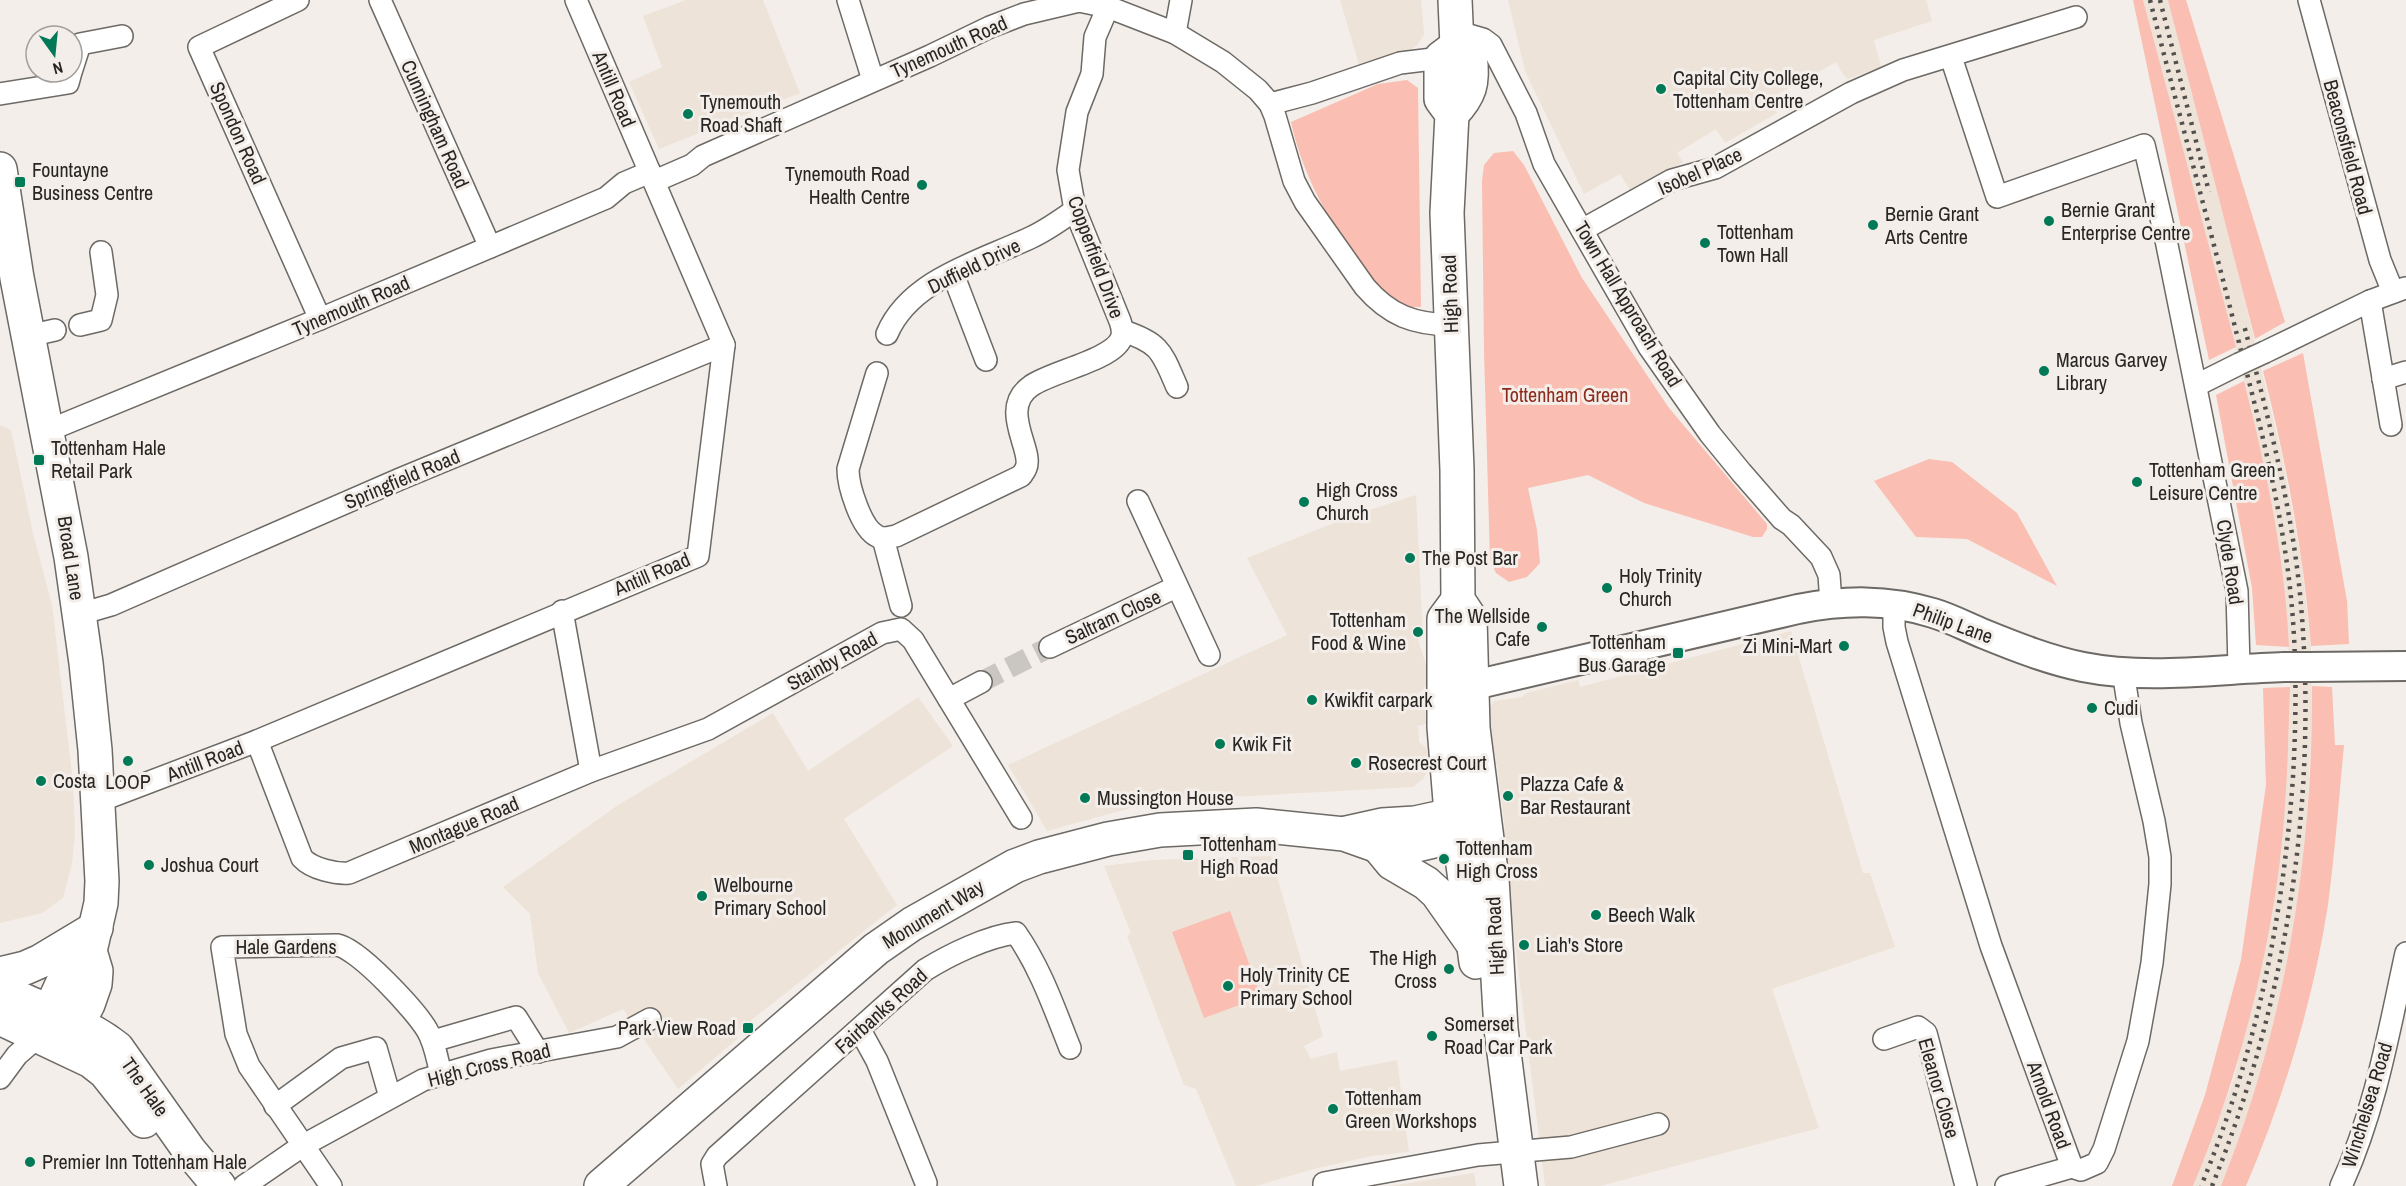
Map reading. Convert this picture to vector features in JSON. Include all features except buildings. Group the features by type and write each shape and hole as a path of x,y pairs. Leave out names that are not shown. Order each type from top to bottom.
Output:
{"main road":[{"name":"High Road","path":"1452,34 1441,99 1452,114 1447,213 1457,470 1458,600 1470,618 1457,689 1444,727 1448,778 1466,824 1492,879 1501,1029 1504,1165"},
{"name":"Broad Lane","path":"0,169 41,333 47,431 80,614 95,750 102,881 101,903 93,940 95,984 87,1004 58,1030"},
{"name":"Philip Lane","path":"1457,689 1761,617 1831,603 1866,601 1894,604 1934,613 2066,663 2124,671 2406,666"},
{"name":"High Road","path":"1457,689 1473,728 1466,824 1485,1062 1504,1165 1521,1186"},
{"path":"1448,778 1435,793 1401,812 1380,836 1392,863 1426,883 1437,893 1475,948"},
{"name":"Monument Way","path":"601,1186 876,949 922,918 1015,866 1081,845 1160,830 1256,825 1380,836 1396,850 1466,824"},
{"path":"0,974 25,968 93,940"},
{"path":"0,992 58,1030"},
{"path":"0,1017 58,1030"},
{"name":"The Hale","path":"58,1030 105,1072 193,1186"},
{"name":"The Hale","path":"58,1030 101,1036 126,1058 164,1115 219,1186"}],"street":[{"name":"Spondon Road","path":"298,0 200,47 320,319"},
{"name":"Cunningham Road","path":"380,0 489,247"},
{"name":"Antill Road","path":"98,802 258,741 562,611 698,556 724,345 576,0"},
{"path":"848,0 873,80"},
{"path":"1175,33 1180,0"},
{"name":"Beaconsfield Road","path":"2309,0 2380,260 2400,290"},
{"name":"Tynemouth Road","path":"47,431 320,319 613,194 624,183 692,165 703,156 825,104 873,80 1024,14 1079,1 1108,7 1175,33 1243,76 1270,104"},
{"name":"Copperfield Drive","path":"883,538 896,536 1021,476 1027,468 1027,456 1019,434 1017,418 1023,396 1030,386 1075,368 1111,349 1120,341 1123,331 1075,210 1068,170 1077,112 1092,74 1095,37 1108,7"},
{"name":"Isobel Place","path":"1582,230 1672,180 1715,168 1851,93 1903,70 2076,17"},
{"path":"1451,325 1411,321 1374,298 1305,202 1294,181 1270,104 1312,93 1400,63 1452,34"},
{"name":"Town Hall Approach Road","path":"1452,34 1483,39 1491,45 1526,113 1544,164 1649,347 1698,417 1741,472 1782,519 1791,525 1821,557 1829,575 1831,603"},
{"path":"84,43 122,36"},
{"name":"Clyde Road","path":"1951,57 1997,197 2144,145 2166,235 2237,591 2239,668"},
{"path":"0,94 62,84"},
{"name":"Duffield Drive","path":"887,334 892,322 913,297 953,274 1035,236 1075,210"},
{"path":"80,325 101,320 107,296 101,252"},
{"path":"953,274 986,360"},
{"path":"2196,385 2370,301 2400,290"},
{"path":"2370,301 2391,425"},
{"path":"1123,331 1143,338 1159,349 1177,387"},
{"name":"Springfield Road","path":"80,614 111,605 400,479 724,345"},
{"path":"2383,379 2406,372"},
{"path":"877,373 848,469 848,480 850,490 870,530 876,536 883,538 901,618"},
{"name":"Saltram Close","path":"1138,501 1209,655"},
{"name":"Saltram Close","path":"1050,647 1176,587"},
{"name":"Arnold Road","path":"1894,604 1894,627 1897,642 1991,946 2072,1167 2081,1170 2097,1163 2124,1089 2140,1030 2152,963 2160,884 2160,857 2131,723 2124,671"},
{"path":"562,611 591,771"},
{"name":"Stainby Road","path":"591,771 708,729 882,633 901,618 1021,819"},
{"path":"950,699 981,682"},
{"name":"Montague Road","path":"258,741 302,858 312,866 343,873 356,871 591,771"},
{"name":"Fairbanks Road","path":"716,1186 712,1164 717,1156 933,965 1002,934 1016,933 1037,965 1070,1048"},
{"name":"Hale Gardens","path":"331,1186 249,1066 236,1034 222,947 337,945 345,947 375,971 422,1022 433,1041 441,1074"},
{"name":"Winchelsea Road","path":"2341,1186 2350,1167 2379,1078 2406,953"},
{"path":"433,1041 516,1017 537,1052"},
{"name":"High Cross Road","path":"244,1186 302,1146 423,1080 491,1060 616,1037 650,1019"},
{"name":"Eleanor Close","path":"1884,1039 1918,1027 1926,1033 1966,1186"},
{"path":"0,1078 16,1055 58,1030"},
{"path":"860,1030 877,1061 926,1183"},
{"path":"275,1106 341,1058 376,1048 390,1097"},
{"path":"1324,1184 1433,1162 1504,1165 1658,1124"},
{"path":"2007,1186 2072,1167"}],"shaded area":[{"path":"686,0 763,0 800,93 659,149 629,82 662,67 643,16"},
{"path":"1340,0 1421,0 1424,34 1418,44 1406,54 1360,68"},
{"name":"Capital City College, Tottenham Centre","path":"1508,0 1926,0 1932,21 1874,40 1881,67 1848,79 1836,62 1769,99 1777,113 1725,143 1716,129 1677,153 1683,162 1632,193 1620,174 1584,194 1525,71"},
{"path":"2143,0 2168,0 2221,202 2282,456 2301,558 2311,646 2312,719 2305,854 2298,908 2280,999 2262,1069 2240,1140 2221,1186 2193,1186 2234,1078 2256,990 2275,895 2289,732 2290,681 2287,619 2282,569 2250,403"},
{"name":"Tottenham Hale Retail Park","path":"0,425 11,430 33,533 52,605 73,783 75,832 72,864 63,898 42,913 0,923"},
{"path":"1416,495 1423,637 1418,640 1431,680 1418,695 1419,710 1425,710 1426,724 1418,726 1419,742 1426,748 1429,758 1429,768 1423,779 1413,787 1156,801 1047,831 1008,765 1287,635 1247,558 1351,516"},
{"path":"1791,631 1863,873 1870,873 1895,947 1772,989 1819,1128 1600,1186 1545,1186 1501,830 1505,828 1497,765 1494,765 1490,707 1494,701 1522,697 1526,693 1578,680 1580,687"},
{"name":"Welbourne Primary School","path":"918,697 953,746 844,819 897,905 735,1033 738,1038 678,1089 623,1009 569,1033 538,973 530,914 503,887 618,805 773,713 808,771"},
{"name":"Holy Trinity CE Primary School","path":"1271,856 1323,1036 1304,1046 1311,1059 1337,1052 1340,1071 1397,1060 1409,1152 1372,1156 1313,1169 1256,1186 1236,1186 1196,1089 1184,1085 1127,936 1131,933 1104,866 1152,860"},
{"path":"1474,1173 1476,1186 1389,1186"}],"green space":[{"path":"2133,0 2143,0 2236,347 2209,360"},
{"path":"2168,0 2186,0 2285,322 2255,339"},
{"path":"1407,80 1418,88 1421,307 1400,306 1389,301 1352,253 1311,181 1291,122 1378,84"},
{"name":"Tottenham Green","path":"1513,151 1524,165 1582,278 1669,408 1767,524 1762,537 1753,537 1644,503 1588,475 1528,488 1537,530 1540,563 1527,577 1509,582 1496,573 1490,560 1482,181 1484,165 1494,153"},
{"path":"2303,353 2347,601 2349,644 2311,646 2304,577 2293,508 2263,371"},
{"path":"2244,381 2260,446 2279,546 2289,647 2256,645 2252,588 2216,395"},
{"path":"1929,459 1952,462 2017,513 2057,586 1967,539 1916,537 1874,481"},
{"path":"2312,686 2332,687 2335,745 2344,745 2335,845 2322,941 2296,1048 2273,1118 2246,1186 2221,1186 2262,1065 2291,940 2301,878 2307,814"},
{"path":"2290,687 2282,844 2261,970 2232,1080 2193,1186 2172,1186 2205,1095 2241,960 2266,785 2263,688"},
{"path":"1230,911 1261,997 1204,1018 1172,932"}],"tunnel":[{"path":"981,682 1050,647"}],"railway":[{"path":"2150,0 2265,447 2287,564 2294,643 2293,777 2274,934 2252,1036 2237,1086 2201,1186"},
{"path":"2160,0 2209,192"},
{"path":"2212,1186 2238,1117 2260,1046 2277,974 2291,901 2300,827 2305,753 2305,679 2297,569 2286,499 2244,325"}],"place":[{"name":"Capital City College, Tottenham Centre","path":"1661,89"},
{"name":"Tynemouth Road Shaft","path":"688,114"},
{"name":"Fountayne Business Centre","path":"20,182"},
{"name":"Tynemouth Road Health Centre","path":"922,185"},
{"name":"Bernie Grant Enterprise Centre","path":"2049,221"},
{"name":"Bernie Grant Arts Centre","path":"1873,225"},
{"name":"Tottenham Town Hall","path":"1705,243"},
{"name":"Marcus Garvey Library","path":"2044,371"},
{"name":"Tottenham Hale Retail Park","path":"39,460"},
{"name":"Tottenham Green Leisure Centre","path":"2137,482"},
{"name":"High Cross Church","path":"1304,502"},
{"name":"The Post Bar","path":"1410,558"},
{"name":"Holy Trinity Church","path":"1607,588"},
{"name":"The Wellside Cafe","path":"1542,627"},
{"name":"Tottenham Food & Wine","path":"1418,632"},
{"name":"Zi Mini-Mart","path":"1844,646"},
{"name":"Tottenham Bus Garage","path":"1678,653"},
{"name":"Kwikfit carpark","path":"1312,700"},
{"name":"Cudi","path":"2092,708"},
{"name":"Kwik Fit","path":"1220,744"},
{"name":"LOOP","path":"128,761"},
{"name":"Rosecrest Court","path":"1356,763"},
{"name":"Costa","path":"41,781"},
{"name":"Plazza Cafe & Bar Restaurant","path":"1508,796"},
{"name":"Mussington House","path":"1085,798"},
{"name":"Tottenham High Road","path":"1188,855"},
{"name":"Tottenham High Cross","path":"1444,859"},
{"name":"Joshua Court","path":"149,865"},
{"name":"Welbourne Primary School","path":"702,896"},
{"name":"Beech Walk","path":"1596,915"},
{"name":"Liah's Store","path":"1524,945"},
{"name":"The High Cross","path":"1449,969"},
{"name":"Holy Trinity CE Primary School","path":"1228,986"},
{"name":"Park View Road","path":"748,1028"},
{"name":"Somerset Road Car Park","path":"1432,1036"},
{"name":"Tottenham Green Workshops","path":"1333,1109"},
{"name":"Premier Inn Tottenham Hale","path":"30,1162"}]}
